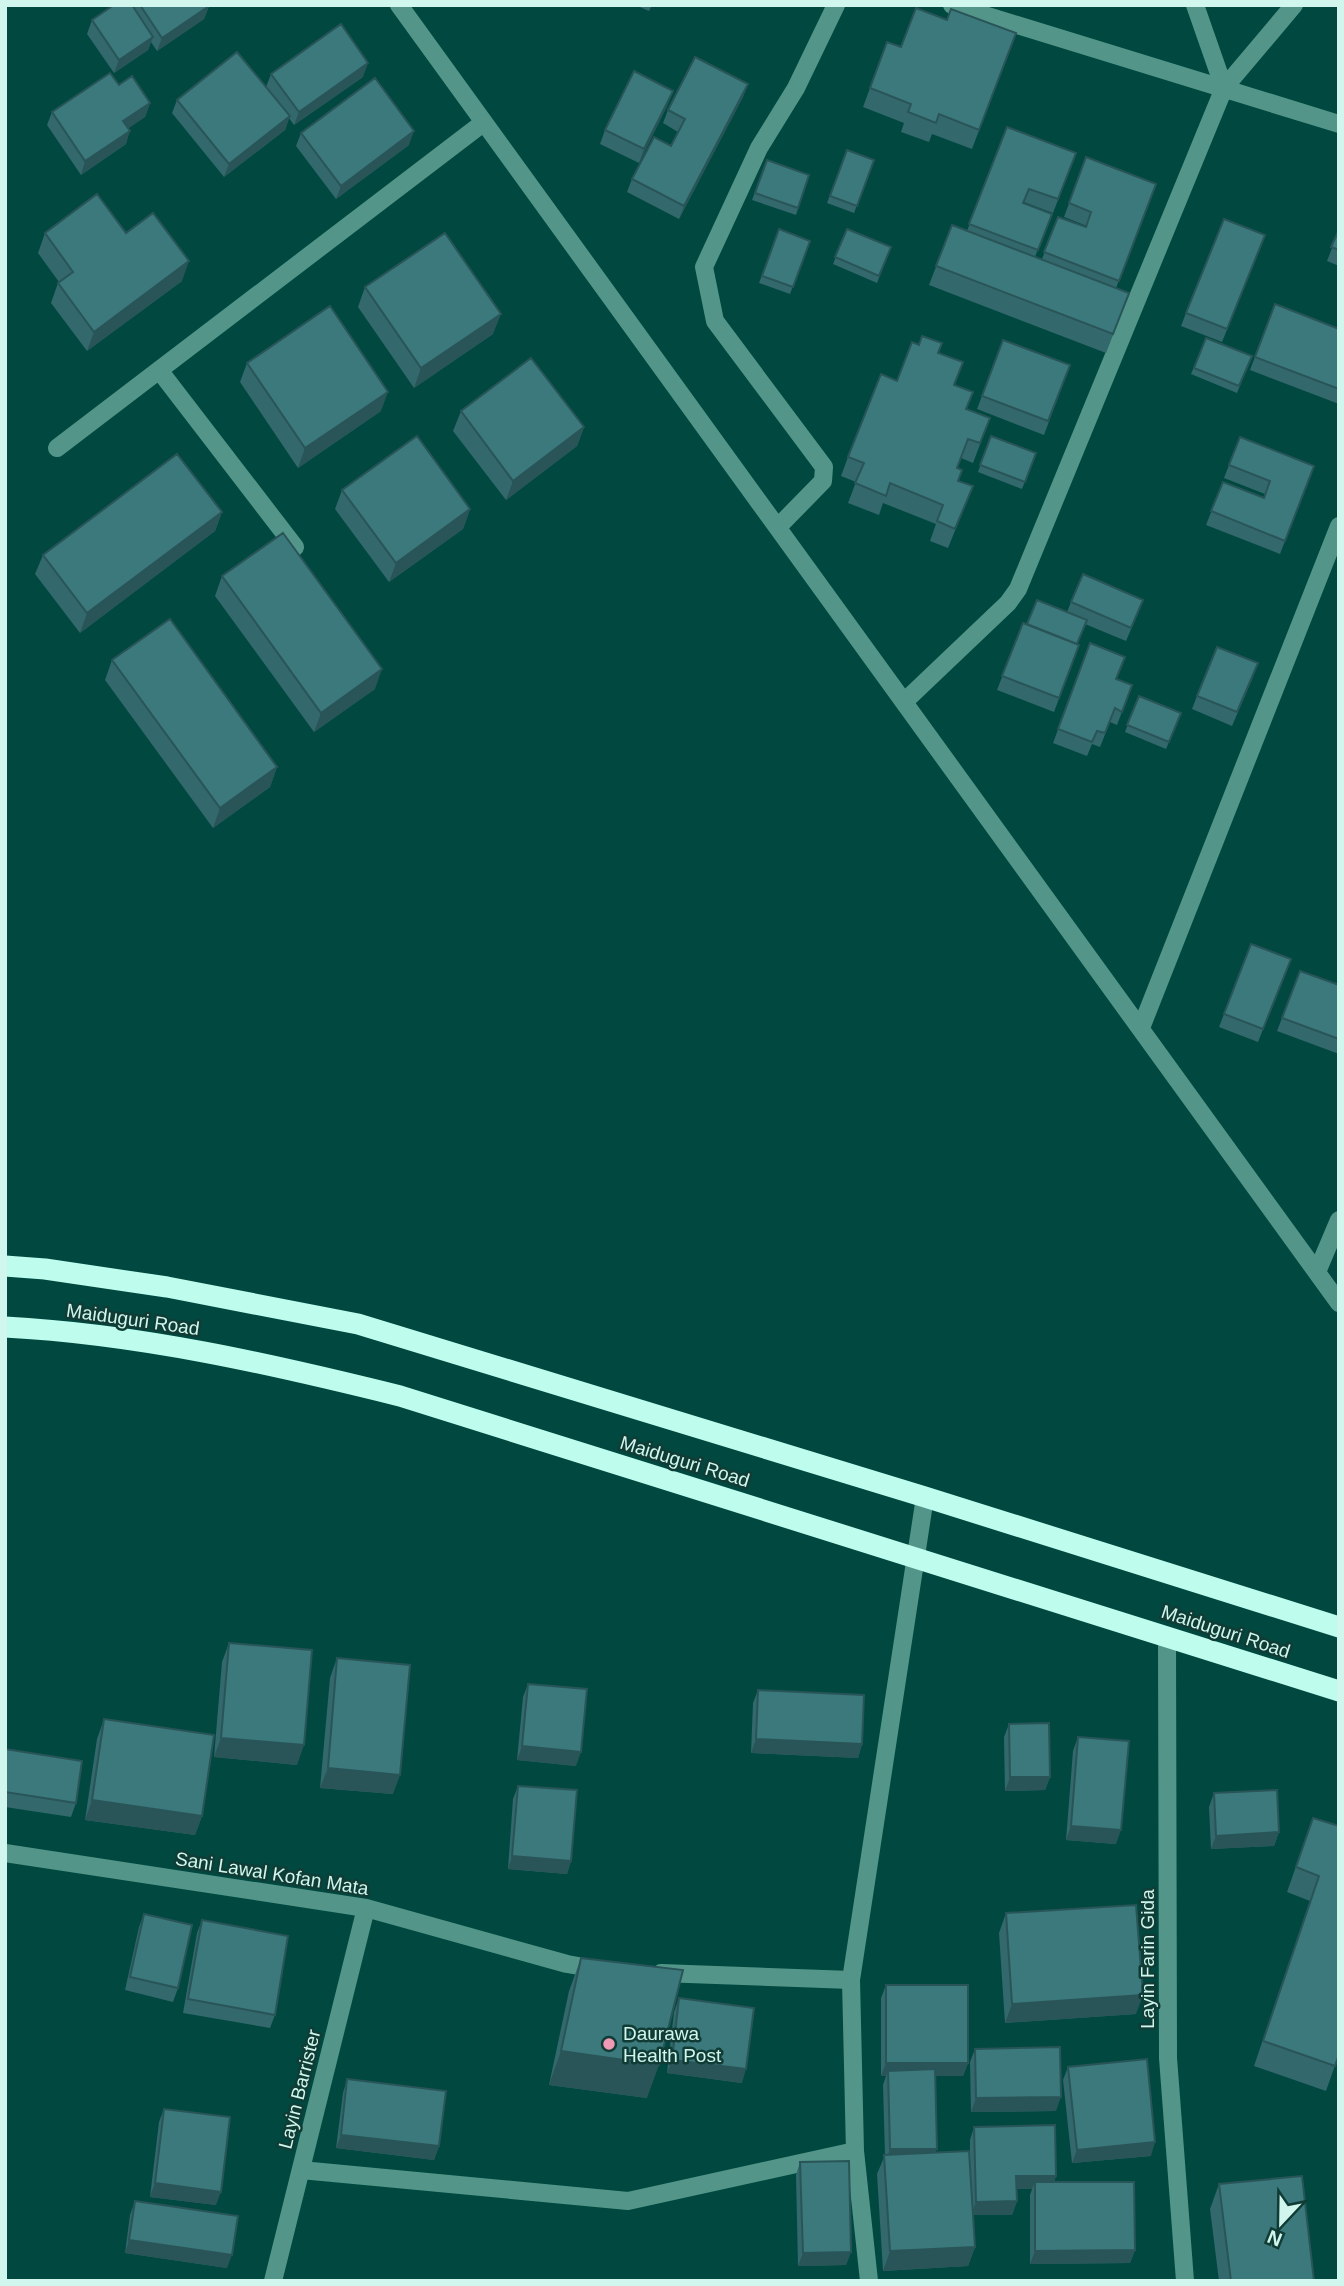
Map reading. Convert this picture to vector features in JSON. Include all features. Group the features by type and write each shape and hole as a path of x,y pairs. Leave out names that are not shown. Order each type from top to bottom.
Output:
{"highway":[{"name":"Maiduguri Road","path":"5,1266 167,1286 358,1324 1339,1627"},
{"name":"Maiduguri Road","path":"5,1327 44,1329 180,1348 297,1370 400,1396 1339,1691"}],"street":[{"path":"399,5 1339,1303"},
{"path":"778,527 822,481 824,467 715,321 704,267 759,148 796,89 836,5"},
{"path":"952,5 1339,124"},
{"path":"1195,5 1224,88"},
{"path":"905,702 1008,603 1018,589 1224,88 1294,5"},
{"path":"57,448 483,123"},
{"path":"159,370 295,547"},
{"path":"1141,1028 1339,526"},
{"path":"1317,1272 1339,1220"},
{"path":"869,2281 855,2151 850,1980 925,1497"},
{"name":"Layin Farin Gida","path":"1167,1636 1168,2057 1185,2281"},
{"name":"Sani Lawal Kofan Mata","path":"5,1853 366,1908 567,1964 619,1971"},
{"name":"Layin Barrister","path":"273,2281 366,1908"},
{"path":"646,1972 850,1980"},
{"path":"301,2170 628,2201 855,2151"}],"building":[{"path":"114,5 132,5 153,37 119,60 92,20"},
{"path":"140,5 209,5 209,6 162,38"},
{"path":"916,8 947,20 951,9 1016,33 979,130 939,114 936,123 908,112 911,104 870,88 887,42 901,47"},
{"path":"341,24 368,63 299,112 271,74"},
{"path":"237,52 290,116 229,164 177,100"},
{"path":"695,57 748,84 684,206 632,179 654,137 671,146 685,119 668,110"},
{"path":"634,71 673,91 644,149 605,130"},
{"path":"110,73 119,85 132,76 150,103 123,121 130,131 85,161 52,112"},
{"path":"375,78 414,131 341,186 301,133"},
{"path":"1007,127 1076,153 1058,199 1029,189 1023,203 1052,214 1038,250 969,224"},
{"path":"847,150 874,160 857,206 830,196"},
{"path":"1086,157 1156,184 1119,281 1044,252 1058,217 1086,227 1091,212 1069,203"},
{"path":"767,160 809,175 798,208 755,193"},
{"path":"97,194 126,233 153,213 189,261 94,332 58,283 73,272 45,233"},
{"path":"1224,219 1265,235 1227,329 1186,313"},
{"path":"952,225 1129,293 1113,334 936,266"},
{"path":"779,229 810,241 793,287 762,276"},
{"path":"847,229 891,247 879,276 835,257"},
{"path":"1339,230 1339,250 1331,247"},
{"path":"445,233 501,314 421,368 365,287"},
{"path":"1275,304 1339,329 1339,389 1255,357"},
{"path":"330,306 388,392 305,448 247,363"},
{"path":"922,336 942,343 938,353 963,362 954,385 973,392 966,409 990,418 980,443 968,439 957,468 962,470 958,481 973,486 955,529 937,521 943,505 890,483 886,496 855,483 864,463 848,457 881,374 897,381 912,342 919,345"},
{"path":"1206,338 1252,356 1239,386 1194,368"},
{"path":"1003,340 1070,365 1048,421 982,396"},
{"path":"531,358 584,427 513,481 461,411"},
{"path":"417,436 470,509 396,563 342,490"},
{"path":"991,436 1036,453 1025,482 980,465"},
{"path":"1240,437 1314,466 1285,541 1211,511 1223,482 1264,498 1270,481 1229,465"},
{"path":"177,454 222,512 87,613 43,555"},
{"path":"283,533 382,669 321,713 222,576"},
{"path":"1083,574 1143,600 1131,628 1071,602"},
{"path":"1037,600 1087,620 1077,644 1027,624"},
{"path":"170,619 277,767 220,808 112,660"},
{"path":"1023,623 1079,645 1059,698 1002,676"},
{"path":"1090,643 1125,657 1116,679 1132,685 1122,712 1115,708 1105,733 1097,731 1092,742 1058,729"},
{"path":"1217,647 1258,663 1237,712 1197,696"},
{"path":"1139,696 1181,713 1169,742 1127,725"},
{"path":"1251,944 1291,959 1263,1029 1224,1014"},
{"path":"1300,971 1339,985 1339,1039 1282,1018"},
{"path":"229,1643 312,1650 304,1745 221,1738"},
{"path":"337,1658 410,1665 400,1775 328,1768"},
{"path":"528,1684 587,1689 581,1752 522,1746"},
{"path":"758,1690 864,1695 862,1744 756,1739"},
{"path":"104,1719 214,1735 202,1816 92,1800"},
{"path":"1049,1723 1050,1777 1010,1777 1009,1724"},
{"path":"1078,1737 1129,1741 1121,1830 1071,1826"},
{"path":"5,1749 82,1761 76,1803 5,1792"},
{"path":"518,1786 577,1790 571,1861 512,1856"},
{"path":"1277,1790 1279,1832 1216,1836 1214,1793"},
{"path":"1313,1818 1339,1826 1339,2054 1335,2066 1263,2041 1319,1876 1296,1867"},
{"path":"1136,1905 1143,1995 1012,2004 1006,1913"},
{"path":"144,1914 192,1925 178,1988 130,1977"},
{"path":"202,1920 288,1936 275,2015 188,1999"},
{"name":"Daurawa Health Post","path":"581,1958 683,1970 659,2065 561,2051"},
{"path":"886,1985 968,1985 968,2063 886,2063"},
{"path":"679,1998 754,2008 746,2069 672,2060"},
{"path":"1060,2047 1061,2097 976,2098 975,2049"},
{"path":"1147,2059 1155,2142 1077,2150 1068,2067"},
{"path":"935,2069 937,2149 890,2149 888,2071"},
{"path":"347,2079 446,2091 439,2146 341,2135"},
{"path":"164,2109 230,2117 221,2192 155,2183"},
{"path":"1055,2125 1056,2176 1016,2176 1017,2201 976,2202 974,2127"},
{"path":"969,2151 975,2247 890,2251 884,2155"},
{"path":"849,2161 851,2252 803,2253 800,2162"},
{"path":"1302,2176 1314,2281 1231,2281 1219,2184"},
{"path":"1035,2182 1134,2182 1135,2250 1035,2251"},
{"path":"135,2201 238,2216 232,2255 129,2240"}],"place":[{"name":"Daurawa Health Post","path":"609,2044"}]}
